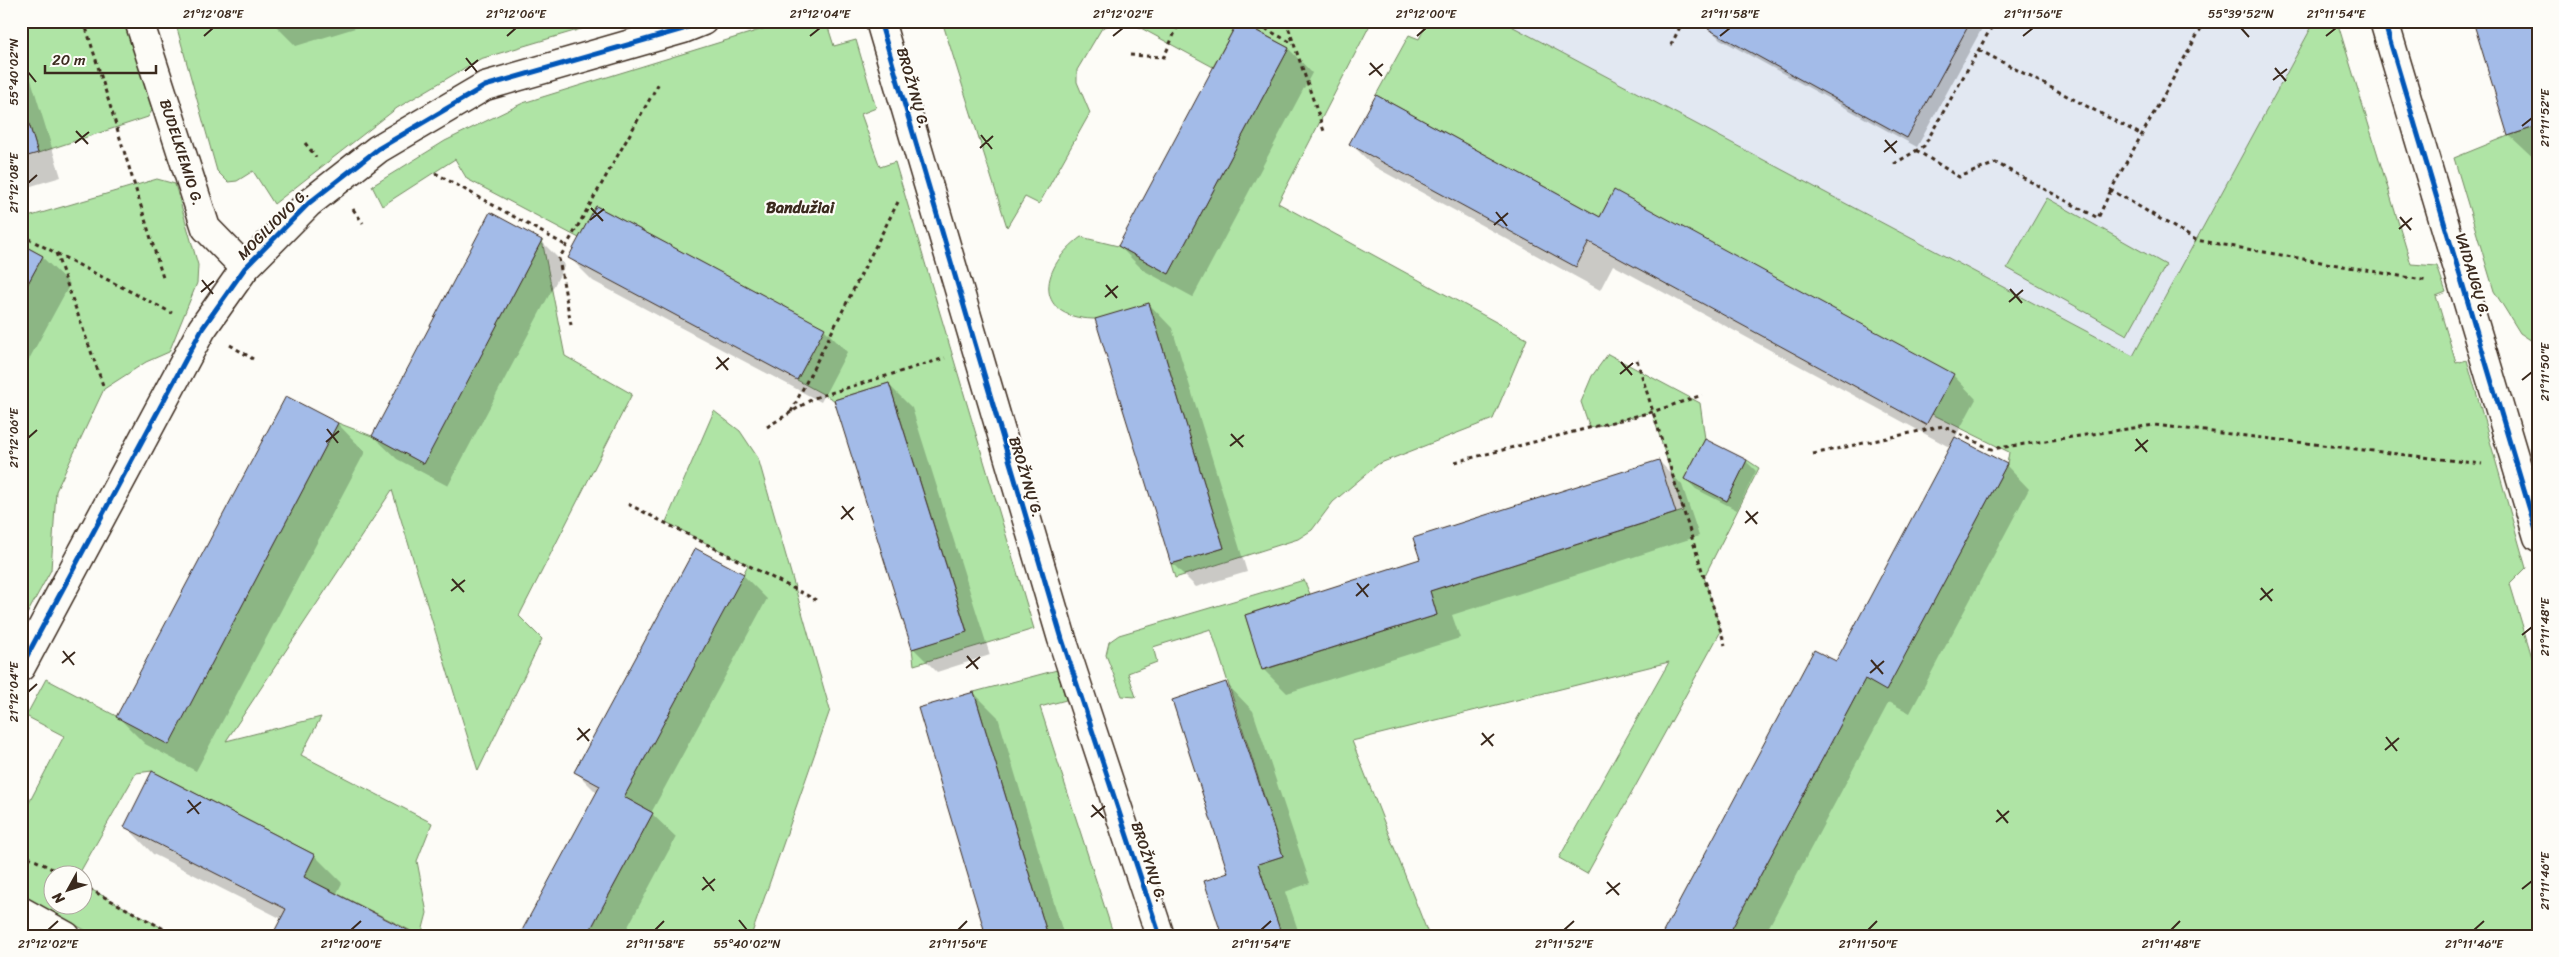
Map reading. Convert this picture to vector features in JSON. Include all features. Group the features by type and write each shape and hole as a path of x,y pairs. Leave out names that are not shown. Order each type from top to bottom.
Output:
{"street":[{"name":"BUDELKIEMIO G.","path":"139,21 206,228 245,268"},
{"name":"MOGILIOVO G.","path":"21,667 202,329 245,268 309,203 378,149 486,86 684,29 703,21"},
{"name":"BROŽYNŲ G.","path":"880,21 1062,639 1160,936"},
{"name":"VAIDAUGŲ G.","path":"2384,21 2538,537"},
{"path":"21,911 66,936"}],"path":[{"path":"84,21 164,281"},
{"path":"1130,55 1164,57 1180,21"},
{"path":"1251,21 1294,44"},
{"path":"1286,21 1325,134"},
{"path":"1671,46 1684,21"},
{"path":"1894,164 1924,146 1995,21"},
{"path":"1916,150 1959,177 1996,163 2098,218 2111,190 2205,21"},
{"path":"1979,50 2142,135"},
{"path":"571,325 559,259 660,81"},
{"path":"791,412 920,159"},
{"path":"435,173 567,246"},
{"path":"2111,190 2196,240 2464,287"},
{"path":"21,235 202,329 253,359"},
{"path":"55,252 104,388"},
{"path":"767,426 814,398 976,349"},
{"path":"1637,360 1725,645"},
{"path":"1455,462 1652,412 1702,396"},
{"path":"1813,454 1943,426 1991,449 2154,425 2517,469"},
{"path":"628,504 816,600"},
{"path":"21,853 42,864"},
{"path":"92,890 177,936"}],"shaded area":[{"path":"1502,21 2315,21 2133,356"}],"green space":[{"path":"21,21 128,21 153,109 148,117 38,153 21,98"},
{"path":"175,21 608,21 480,59 397,108 274,204 253,171 237,181 228,182 217,171"},
{"path":"789,21 826,21 834,46 856,40 876,108 861,114 880,167 895,162 1034,629 914,665 912,649 967,631 889,383 834,400 797,380 824,328 596,206 579,238 467,179 455,159 382,206 372,186 445,141 523,103"},
{"path":"942,21 1119,21 1102,28 1077,70 1077,82 1090,113 1039,204 1025,197 1007,227"},
{"path":"1128,21 1238,21 1213,67"},
{"path":"1239,21 1372,21 1278,203 1527,339 1493,419 1378,464 1333,502 1312,530 1298,539 1175,578 1171,564 1224,548 1149,303 1100,319 1073,316 1059,309 1051,300 1049,288 1051,275 1058,261 1068,248 1081,237 1118,246 1169,274 1289,48"},
{"path":"1428,21 1502,21 2133,356 2315,21 2337,21 2411,264 2437,266 2446,292 2436,296 2456,363 2467,360 2526,568 2510,584 2538,677 2538,936 1728,936 1865,679 1886,690 2007,464 2009,452 1932,414 1614,191 1600,217 1376,95 1409,35 1419,39"},
{"path":"2538,126 2538,340 2532,341 2520,333 2494,291 2454,158"},
{"path":"157,179 175,184 198,265 197,283 169,352 146,362 104,389 56,491 51,570 21,625 21,296 43,256 21,244 21,219"},
{"path":"2047,198 2166,265 2127,335 2007,268"},
{"path":"542,240 565,356 632,394 519,616 542,639 478,771 392,490 226,741 321,717 301,755 432,823 417,861 427,913 421,936 304,877 315,855 152,771 136,773 85,864 42,864 42,907 21,896 21,818 64,736 26,716 46,679 169,744 338,423 372,436 424,463"},
{"path":"1608,354 1700,403 1705,439 1684,479 1727,501 1747,460 1759,468 1704,577 1721,631 1587,874 1559,858 1669,662 1352,741 1429,936 1282,936 1258,864 1283,856 1211,629 1153,647 1157,662 1128,673 1136,697 1122,696 1106,655 1109,642 1119,635 1304,580 1310,594 1245,615 1263,670 1437,615 1430,591 1683,511 1652,412 1590,428 1581,402 1592,376"},
{"path":"714,411 740,431 758,458 830,710 751,936 587,936 653,813 624,797 748,565 666,522"},
{"path":"1057,670 1066,700 1040,707 1114,936 1048,936 974,692"},
{"path":"92,890 177,936 96,936 55,914 92,914"}],"building":[{"path":"1238,21 1289,48 1169,274 1118,246"},
{"path":"1713,21 1971,21 1907,138 1708,29"},
{"path":"2473,21 2534,21 2538,32 2538,126 2508,136"},
{"path":"1376,95 1600,217 1614,190 1954,374 1926,425 1589,242 1576,267 1349,144"},
{"path":"21,98 38,153 21,158"},
{"path":"596,206 825,328 797,380 568,258"},
{"path":"490,212 542,240 424,464 372,436"},
{"path":"21,244 43,256 21,296"},
{"path":"1149,303 1224,548 1171,564 1095,319"},
{"path":"889,383 967,632 912,649 834,400"},
{"path":"286,396 338,423 169,745 116,717"},
{"path":"1955,437 2007,464 1886,691 1865,679 1728,936 1661,936 1814,650 1836,661"},
{"path":"1705,439 1747,460 1727,501 1684,479"},
{"path":"1659,460 1676,513 1430,591 1437,615 1262,670 1245,615 1420,559 1413,538"},
{"path":"695,548 744,574 624,797 653,813 587,936 519,936 600,786 574,772"},
{"path":"1226,682 1283,856 1258,864 1282,936 1222,936 1204,881 1228,873 1172,700"},
{"path":"974,692 1048,936 986,936 918,708"},
{"path":"152,771 315,855 304,877 419,936 287,936 275,930 286,909 124,827"}],"cycle path":[{"path":"21,667 202,329 245,268 309,203 378,149 485,86 683,29 703,21"},
{"path":"880,21 1062,639 1160,936"},
{"path":"2384,21 2538,537"}],"district":[{"name":"Bandužiai","path":"800,207"}]}
